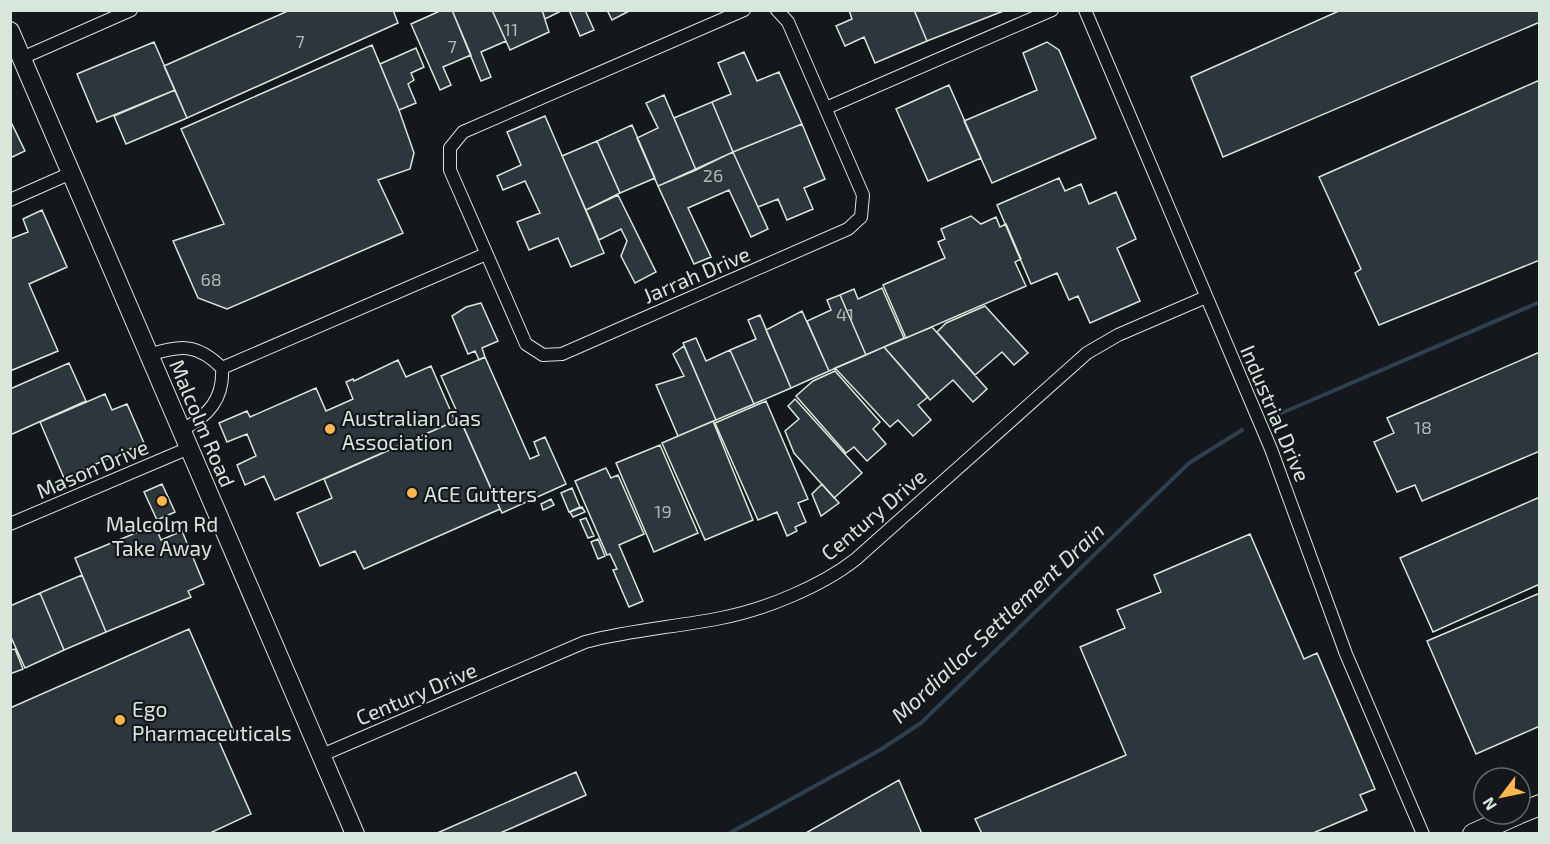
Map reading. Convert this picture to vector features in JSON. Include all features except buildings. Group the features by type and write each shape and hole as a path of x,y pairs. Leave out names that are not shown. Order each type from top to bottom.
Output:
{"main road":[{"path":"1473,834 1491,826"}],"street":[{"path":"22,57 131,10"},
{"name":"Jarrah Drive","path":"744,10 463,132 450,148 450,170 526,344 543,355 562,354 848,229 861,217 863,195 788,22 777,10"},
{"path":"826,108 1052,10"},
{"name":"Industrial Drive","path":"1085,10 1271,449 1346,654 1423,834"},
{"name":"Malcolm Road","path":"10,31 355,834"},
{"path":"10,200 72,173"},
{"path":"222,368 486,254"},
{"name":"Century Drive","path":"322,755 585,642 631,631 737,614 827,578 856,559 1101,343 1206,297"},
{"path":"149,355 175,348 201,350 222,368 223,382 213,406 205,416 182,430"},
{"name":"Mason Drive","path":"10,524 189,448"}],"waterway":[{"name":"Mordialloc Settlement Drain","path":"1277,415 1540,302"},
{"name":"Mordialloc Settlement Drain","path":"728,834 880,750 921,723 1189,463 1242,430"}],"place":[{"name":"Australian Gas Association","path":"330,429"},
{"name":"ACE Gutters","path":"412,493"},
{"name":"Malcolm Rd Take Away","path":"162,501"},
{"name":"Ego Pharmaceuticals","path":"120,720"}]}
